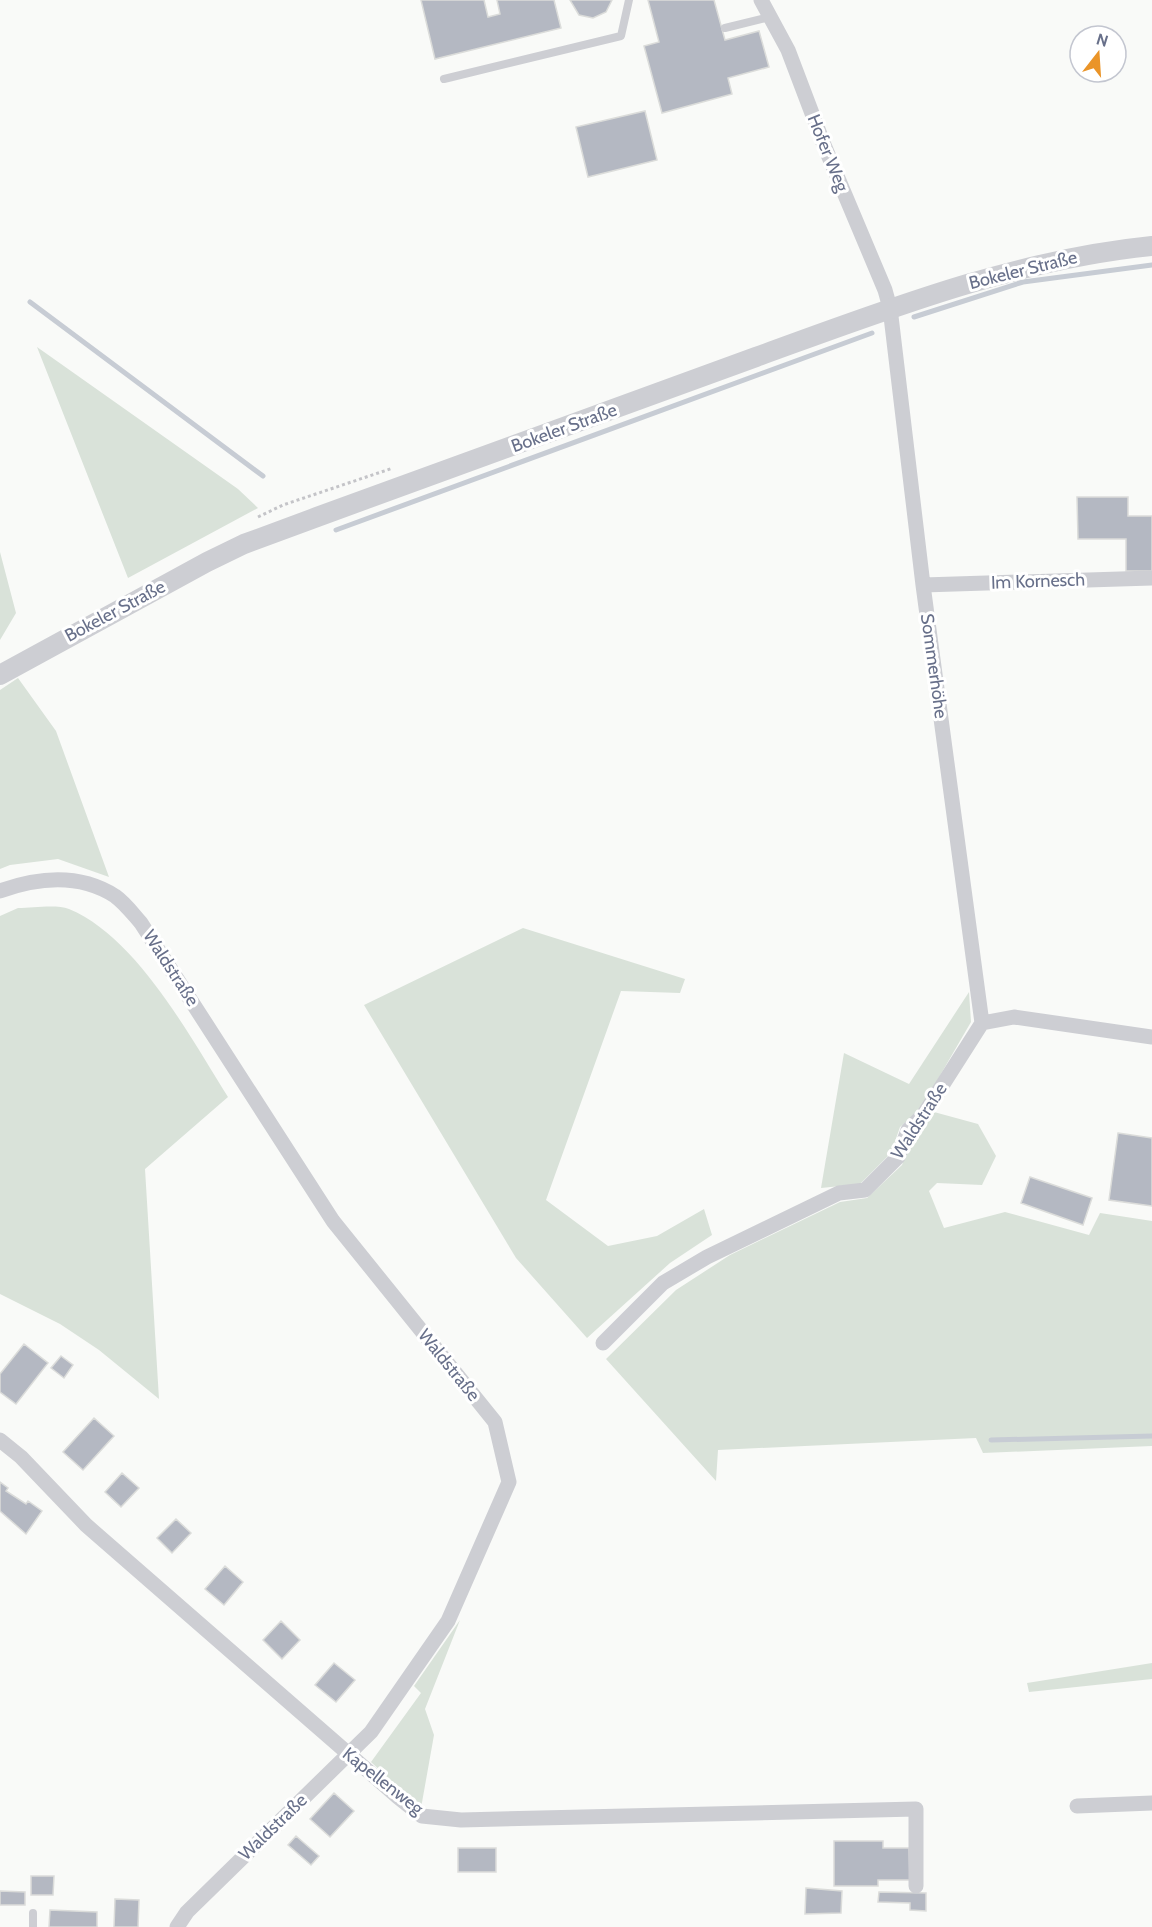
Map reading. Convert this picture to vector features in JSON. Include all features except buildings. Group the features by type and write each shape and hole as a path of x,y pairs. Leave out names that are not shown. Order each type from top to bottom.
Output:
{"street":[{"name":"Hofer Weg","path":"761,0 788,50 824,145 885,290 890,308"},
{"name":"Bokeler Straße","path":"0,675 244,544 942,290 1053,260 1103,251 1152,246"},
{"name":"Sommerhöhe","path":"890,308 923,585 982,1023"},
{"name":"Im Kornesch","path":"923,585 1152,578"},
{"name":"Waldstraße","path":"0,891 25,882 55,878 92,885 117,897 141,923 333,1221 495,1422 509,1482 448,1621 371,1732 195,1904 177,1927"},
{"path":"982,1023 1014,1017 1152,1037"},
{"name":"Waldstraße","path":"603,1343 663,1283 707,1257 839,1193 865,1190 898,1157 908,1130 924,1114 982,1023"},
{"name":"Kapellenweg","path":"0,1440 21,1457 86,1525 347,1755 422,1816 461,1820 916,1809 916,1886"},
{"path":"1077,1806 1152,1803"}],"lane":[{"path":"444,79 621,36 629,0"},
{"path":"725,28 770,17"},
{"path":"33,1913 33,1927"}],"shaded area":[{"path":"37,347 238,489 258,508 128,578"},
{"path":"0,552 16,613 0,640"},
{"path":"18,678 56,731 109,877 58,859 10,865 0,869 0,690"},
{"path":"51,906 69,909 94,923 117,942 160,991 228,1097 145,1169 159,1399 99,1350 60,1324 0,1294 0,916 18,908"},
{"path":"523,928 685,979 680,993 621,991 546,1200 608,1246 657,1236 704,1209 712,1235 670,1263 587,1338 516,1258 364,1005"},
{"path":"969,992 971,1022 920,1110 900,1127 891,1153 860,1184 821,1188 844,1053 909,1084"},
{"path":"934,1112 978,1124 996,1156 982,1185 937,1183 929,1191 944,1228 1005,1212 1089,1235 1100,1213 1152,1221 1152,1446 983,1453 976,1438 718,1450 716,1481 606,1359 676,1290 730,1255 840,1202 867,1198 902,1165 913,1135"},
{"path":"460,1620 425,1709 434,1735 421,1808 371,1762 421,1693 414,1686"},
{"path":"1152,1663 1152,1679 1029,1692 1027,1683"}],"waterway":[{"path":"914,317 1023,282 1152,265"},
{"path":"30,302 263,476"},
{"path":"336,530 872,333"},
{"path":"991,1440 1152,1436"}]}
